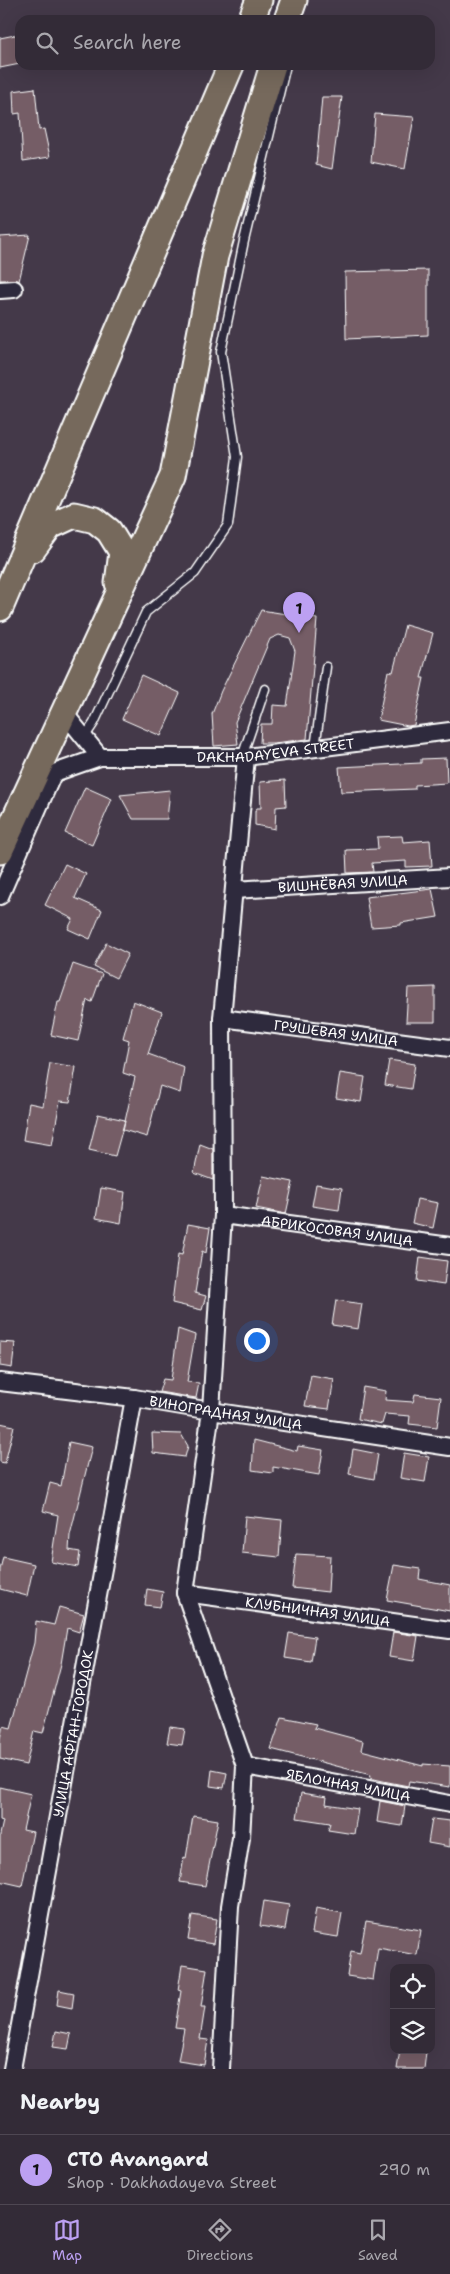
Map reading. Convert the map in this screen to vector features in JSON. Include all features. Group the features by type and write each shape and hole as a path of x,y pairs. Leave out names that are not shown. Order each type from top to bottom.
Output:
{"main road":[{"path":"253,15 259,0"},
{"path":"289,15 294,0"},
{"path":"0,608 62,458 229,70"},
{"path":"0,851 43,777 65,714 173,476 216,256 272,70"},
{"path":"17,570 50,526 74,515 95,520 109,531 122,552 114,605"}],"street":[{"path":"65,714 100,757"},
{"name":"DAKHADAYEVA STREET","path":"43,777 100,757 244,757 450,730"},
{"path":"221,2069 230,1906 241,1838 245,1766 185,1593 211,1412 224,1215 222,1018 244,757"},
{"path":"0,896 43,777"},
{"name":"ВИШНЁВАЯ УЛИЦА","path":"234,890 450,877"},
{"name":"ГРУШЕВАЯ УЛИЦА","path":"222,1018 450,1048"},
{"name":"АБРИКОСОВАЯ УЛИЦА","path":"224,1215 450,1246"},
{"name":"ВИНОГРАДНАЯ УЛИЦА","path":"0,1382 134,1398 211,1412 450,1447"},
{"name":"УЛИЦА АФГАН-ГОРОДОК","path":"12,2069 134,1398"},
{"name":"КЛУБНИЧНАЯ УЛИЦА","path":"185,1593 450,1630"},
{"name":"ЯБЛОЧНАЯ УЛИЦА","path":"245,1766 450,1804"}],"lane":[{"path":"84,738 94,722 146,612 195,573 228,525 237,457 221,352 244,241 285,70"},
{"path":"315,748 326,667"},
{"path":"244,757 265,689"}],"building":[{"path":"15,35 15,65 0,68 0,38"},
{"path":"35,88 39,130 44,129 50,157 23,161 20,113 14,114 13,91"},
{"path":"322,97 342,97 332,169 316,165"},
{"path":"375,114 414,117 405,169 371,162"},
{"path":"30,235 19,281 0,280 0,237"},
{"path":"428,270 428,335 346,339 345,272"},
{"path":"261,610 317,619 307,739 260,743 261,724 272,724 273,705 287,706 295,651 290,638 279,635 270,639 235,722 238,744 214,746 212,714 221,691"},
{"path":"405,625 433,633 421,678 424,678 414,725 408,726 378,720 388,671 393,672"},
{"path":"141,675 180,693 161,736 122,719"},
{"path":"446,758 447,783 415,785 415,789 341,792 339,767 421,763 421,759"},
{"path":"285,780 286,806 276,807 275,829 255,825 255,811 257,808 261,808 260,782"},
{"path":"85,787 112,799 92,845 65,833"},
{"path":"170,790 167,819 133,819 120,795"},
{"path":"402,836 403,842 430,840 432,866 406,867 406,861 372,863 373,872 347,873 346,850 378,849 377,837"},
{"path":"65,864 86,874 75,898 102,910 90,939 68,929 73,919 45,905"},
{"path":"432,889 438,917 401,923 401,925 371,927 366,897"},
{"path":"106,943 128,954 116,978 94,967"},
{"path":"73,964 102,974 92,1002 87,1000 78,1041 51,1035 58,1002 60,1002"},
{"path":"435,987 435,1022 406,1022 408,988"},
{"path":"133,1001 162,1012 148,1054 184,1067 180,1093 160,1086 147,1137 123,1130 135,1077 123,1073 129,1040 123,1038"},
{"path":"389,1060 415,1064 411,1089 385,1085"},
{"path":"50,1063 76,1067 70,1102 60,1101 52,1145 23,1140 29,1103 43,1106"},
{"path":"340,1073 365,1077 361,1102 336,1098"},
{"path":"98,1114 125,1120 115,1156 89,1150"},
{"path":"200,1144 213,1149 213,1180 194,1173"},
{"path":"263,1176 293,1182 286,1214 256,1208"},
{"path":"316,1184 342,1188 339,1210 312,1206"},
{"path":"101,1188 125,1192 121,1223 96,1218"},
{"path":"417,1199 438,1203 433,1228 412,1223"},
{"path":"188,1224 210,1228 206,1253 202,1251 195,1293 206,1296 202,1310 172,1303 178,1254 182,1255"},
{"path":"420,1257 447,1261 444,1285 417,1281"},
{"path":"336,1300 362,1304 358,1329 332,1325"},
{"path":"178,1329 195,1335 187,1382 199,1383 196,1398 159,1392 163,1379 171,1380"},
{"path":"0,1342 15,1343 12,1368 0,1366"},
{"path":"311,1375 334,1379 329,1409 305,1406"},
{"path":"363,1387 386,1391 385,1400 413,1402 415,1394 441,1397 437,1427 409,1424 410,1416 385,1414 382,1424 358,1419"},
{"path":"0,1423 14,1426 5,1463 0,1462"},
{"path":"152,1433 181,1434 188,1446 185,1457 153,1453"},
{"path":"254,1440 297,1451 298,1446 323,1450 319,1475 273,1467 273,1473 252,1470"},
{"path":"69,1442 92,1447 70,1535 69,1550 80,1552 78,1567 51,1562 58,1515 43,1511 50,1483 61,1486"},
{"path":"353,1449 378,1454 374,1479 349,1474"},
{"path":"404,1453 429,1457 425,1482 400,1478"},
{"path":"245,1516 282,1520 279,1557 242,1553"},
{"path":"296,1554 330,1556 328,1592 292,1588"},
{"path":"3,1557 34,1564 27,1596 0,1589 0,1570"},
{"path":"394,1565 420,1569 419,1579 450,1585 450,1611 387,1600"},
{"path":"147,1589 163,1592 160,1607 145,1605"},
{"path":"59,1607 84,1614 79,1632 67,1628 61,1664 43,1733 34,1731 26,1765 0,1759 0,1739 3,1726 11,1728 34,1643 36,1621 54,1625"},
{"path":"393,1632 418,1636 414,1661 389,1657"},
{"path":"289,1633 315,1637 311,1662 285,1658"},
{"path":"282,1717 316,1724 314,1728 363,1741 361,1750 423,1766 423,1764 450,1766 450,1787 409,1781 408,1786 383,1781 370,1778 371,1775 271,1749"},
{"path":"170,1727 185,1729 182,1745 167,1743"},
{"path":"212,1770 227,1773 224,1788 210,1786"},
{"path":"0,1787 31,1794 23,1830 33,1832 22,1886 0,1881 0,1835 3,1821 0,1820"},
{"path":"301,1793 327,1797 326,1804 358,1809 354,1834 328,1830 330,1823 297,1818"},
{"path":"380,1801 405,1806 402,1826 377,1822"},
{"path":"193,1816 218,1820 205,1886 180,1882"},
{"path":"432,1819 450,1821 450,1847 428,1843"},
{"path":"264,1901 289,1905 285,1930 260,1926"},
{"path":"316,1908 342,1913 338,1937 312,1933"},
{"path":"192,1915 217,1919 213,1944 188,1940"},
{"path":"366,1921 421,1930 417,1955 378,1948 373,1980 347,1976 351,1951 360,1953"},
{"path":"182,1965 207,1969 201,2007 205,2007 200,2039 208,2040 204,2065 178,2061 184,2029 175,2028 181,1991 178,1990"},
{"path":"59,1990 74,1993 72,2008 57,2005"},
{"path":"56,2031 71,2034 68,2049 53,2047"},
{"path":"399,2054 426,2054 424,2069 397,2069"}],"place":[{"name":"СТО Avangard","path":"299,633"}]}
